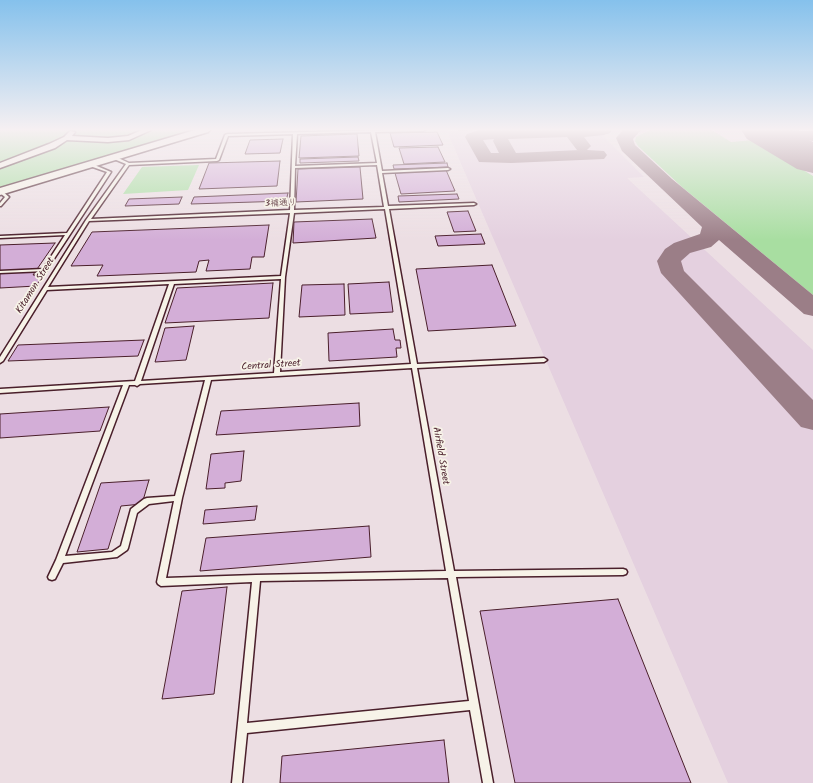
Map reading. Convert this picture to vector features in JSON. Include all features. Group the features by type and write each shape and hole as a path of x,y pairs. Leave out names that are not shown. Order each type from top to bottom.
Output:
{"street":[{"path":"1,192 86,167"}],"lane":[{"path":"0,272 44,270 109,172 95,167"},
{"name":"Kitamon Street","path":"0,361 88,220 126,167"},
{"path":"277,375 283,277 292,212 294,167 307,167"},
{"name":"Airfield Street","path":"379,167 488,783"},
{"path":"380,172 448,169"},
{"path":"0,204 7,197 1,192"},
{"name":"3補通り","path":"88,220 474,204"},
{"path":"0,237 68,234"},
{"path":"44,289 283,277"},
{"path":"138,384 172,282"},
{"name":"Central Street","path":"0,391 126,385 414,366 544,360"},
{"path":"208,379 178,498 161,582 256,578 623,572"},
{"path":"52,577 60,560 126,385"},
{"path":"60,560 114,555 124,548 134,512 147,501 178,498"},
{"path":"238,783 256,578"},
{"path":"243,728 474,705"}],"shaded area":[{"path":"462,167 634,167 644,177 627,178 813,350 813,783 728,783"}],"green space":[{"path":"0,167 75,167 0,189"},
{"path":"142,167 198,167 188,190 123,194"},
{"path":"660,167 797,167 813,176 813,295 682,187"}],"building":[{"path":"208,167 279,167 277,186 199,189"},
{"path":"360,167 363,199 296,202 298,169"},
{"path":"393,167 448,167 394,169"},
{"path":"446,170 455,191 401,194 395,173"},
{"path":"288,193 286,201 191,204 194,197"},
{"path":"457,194 459,199 399,202 398,196"},
{"path":"182,197 179,204 125,206 129,199"},
{"path":"468,211 476,231 454,232 447,212"},
{"path":"372,219 376,238 293,243 294,222"},
{"path":"269,225 264,257 252,257 250,269 206,271 209,260 199,261 196,272 97,276 103,265 71,266 92,232"},
{"path":"481,234 485,244 438,246 435,236"},
{"path":"55,243 33,275 43,275 36,286 0,288 0,245"},
{"path":"492,265 516,326 428,331 416,269"},
{"path":"389,282 393,312 350,314 348,284"},
{"path":"273,283 269,318 165,323 177,288"},
{"path":"344,284 345,315 299,317 302,285"},
{"path":"194,326 186,360 155,362 165,328"},
{"path":"393,329 395,340 400,340 401,348 396,348 397,357 329,361 328,333"},
{"path":"144,340 138,356 8,361 18,345"},
{"path":"359,403 360,426 216,435 221,411"},
{"path":"109,407 100,431 0,438 0,414"},
{"path":"244,451 241,481 225,483 225,488 206,489 211,454"},
{"path":"149,480 142,504 121,506 108,549 77,552 101,483"},
{"path":"257,506 255,520 203,524 205,510"},
{"path":"369,526 371,557 200,571 206,538"},
{"path":"227,587 214,694 162,699 182,591"},
{"path":"618,599 691,783 515,783 480,611"},
{"path":"444,740 449,783 280,783 282,756"}],"taxiway":[{"path":"648,167 710,221"},
{"path":"710,221 813,308"},
{"path":"710,221 713,227 712,233 708,239 682,248 673,254 669,261 673,273 813,419"}]}
